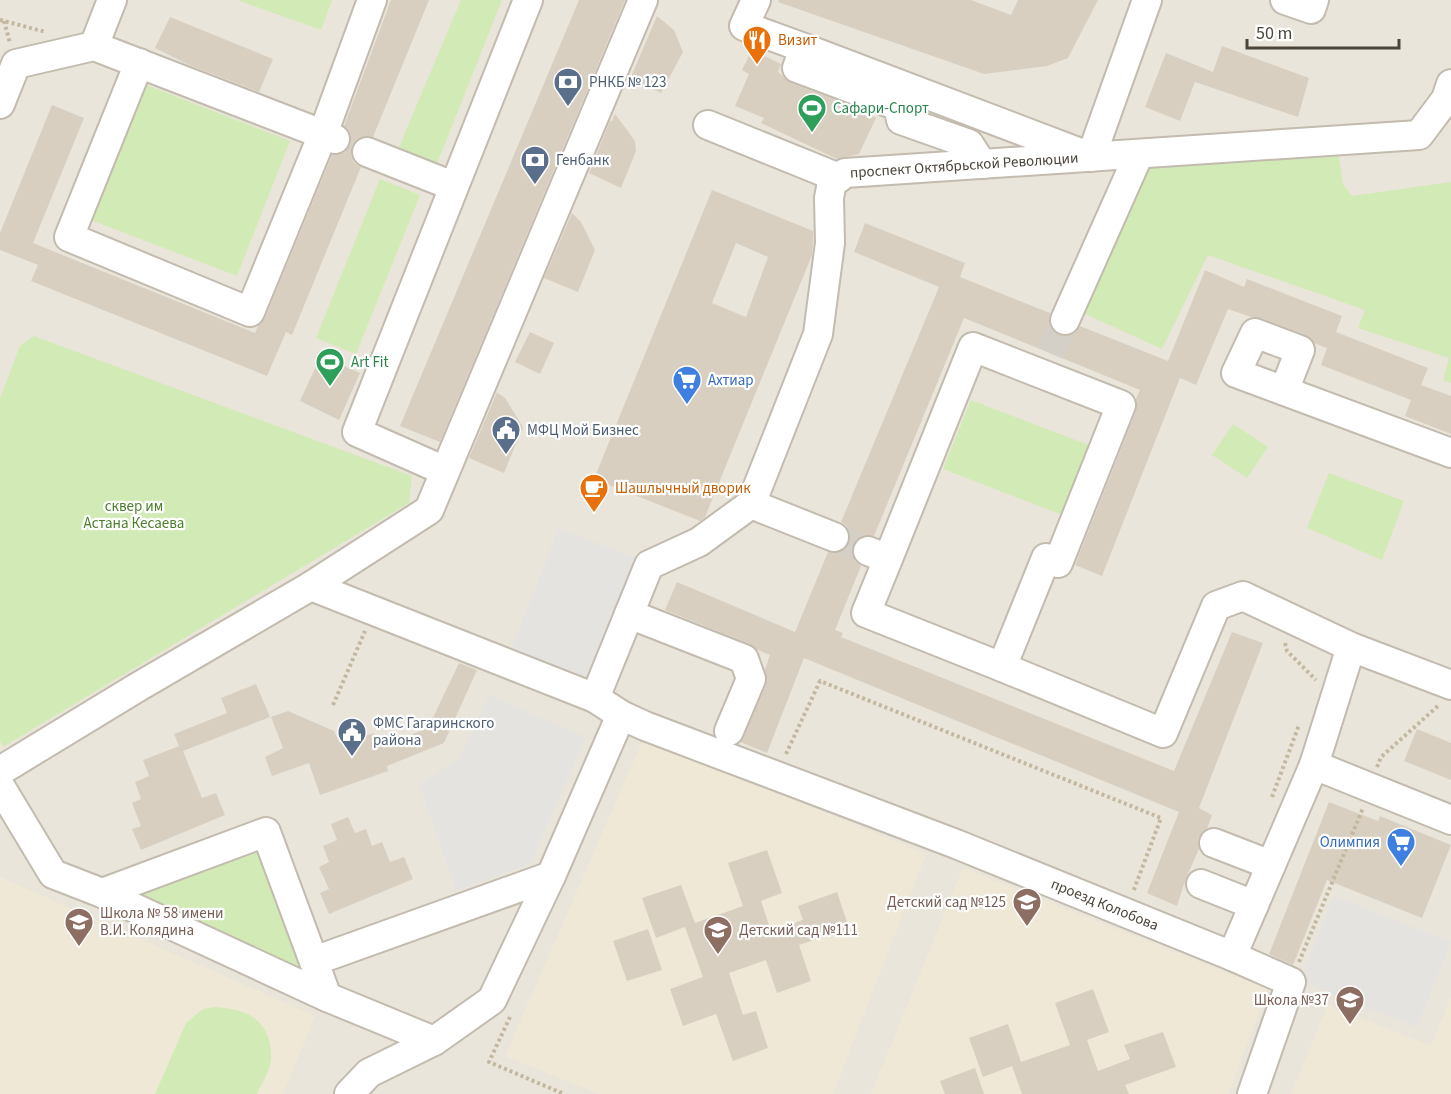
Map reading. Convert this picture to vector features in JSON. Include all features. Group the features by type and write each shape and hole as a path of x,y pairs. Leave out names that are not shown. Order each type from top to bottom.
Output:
{"street":[{"path":"94,46 112,0"},
{"path":"139,63 69,237 250,312 329,136 372,0"},
{"path":"445,471 357,432 528,0"},
{"path":"0,771 311,586 429,510 643,0"},
{"path":"756,0 744,26 1091,157 1147,0"},
{"path":"1286,0 1311,9 1314,0"},
{"path":"0,104 16,64 94,46 329,136"},
{"path":"804,48 797,68 898,106 901,120 969,144 982,164"},
{"name":"проспект Октябрьской Революции","path":"750,504 818,334 830,243 829,198 832,182 845,173 1419,135 1446,99 1451,84"},
{"path":"708,125 839,177"},
{"path":"367,152 453,186"},
{"path":"1065,320 1139,154"},
{"path":"1002,667 1046,558 1058,563 1120,405 1046,363 973,346 878,555 866,613 1163,733 1216,606 1243,596 1447,693"},
{"path":"1284,391 1451,453"},
{"path":"595,698 650,565 699,542 750,504 834,537"},
{"name":"проезд Колобова","path":"311,586 595,698 633,720 956,844 1291,982"},
{"path":"629,614 744,659 751,679 729,732"},
{"path":"1232,956 1314,765 1321,689 1352,647"},
{"path":"349,1094 369,1073 434,1041 492,1000 551,876 633,720"},
{"path":"1314,765 1451,820"},
{"path":"0,786 53,874 102,893 327,997 434,1041"},
{"path":"102,893 266,832 327,997"},
{"path":"1214,843 1271,865"},
{"path":"314,962 551,876"},
{"path":"1201,884 1254,904"},
{"path":"1252,1094 1291,982"}],"path":[{"path":"333,705 373,611"},
{"path":"1279,613 1287,651 1321,689"},
{"path":"781,763 820,681 1161,818 1131,898"},
{"path":"1291,982 1371,788 1381,757 1447,693"},
{"path":"1270,801 1300,724"},
{"path":"514,1007 489,1062 564,1094"}],"shaded area":[{"path":"0,0 1451,0 1451,1094 0,1094"},
{"path":"559,528 636,558 587,682 510,652"},
{"path":"489,695 586,737 530,864 456,891 419,784 460,758"},
{"name":"Детский сад №111","path":"642,742 735,776 926,854 833,1094 599,1094 505,1056"},
{"name":"Детский сад №125","path":"963,868 1268,989 1228,1094 871,1094"},
{"name":"Школа № 58 имени В.И. Колядина","path":"0,877 315,1016 283,1094 0,1094"},
{"path":"1334,896 1451,942 1417,1027 1300,981"},
{"name":"Школа №37","path":"1451,997 1451,1094 1291,1094 1328,1005 1431,1046"}],"green space":[{"path":"237,0 332,0 321,30"},
{"path":"461,0 502,0 437,164 399,147"},
{"path":"144,84 290,141 237,276 91,220"},
{"path":"1338,149 1343,184 1352,196 1451,182 1451,383 1443,380 1449,358 1358,328 1365,310 1208,255 1162,349 1083,313 1153,162"},
{"path":"380,179 420,195 356,354 316,338"},
{"name":"сквер им Астана Кесаева","path":"34,336 412,476 409,503 3,747 0,741 0,398 20,346"},
{"path":"971,400 1094,447 1065,516 943,469"},
{"path":"1233,424 1268,447 1247,478 1212,455"},
{"path":"1329,473 1404,501 1382,560 1307,528"},
{"path":"258,848 300,968 131,894"},
{"path":"215,1007 240,1011 253,1017 268,1037 271,1051 270,1064 257,1094 155,1094 186,1023 203,1009"}],"building":[{"path":"391,0 429,0 373,137 364,136 352,145 351,155 354,163 361,167 292,335 286,332 267,376 31,281 38,265 0,250 0,233 52,105 84,118 33,243 255,333 265,318 332,155 345,152 350,145 351,136 344,126"},
{"path":"579,0 625,0 440,442 400,426"},
{"path":"779,0 971,0 1011,15 1018,0 1098,0 1068,58 1047,66 984,74 778,2"},
{"path":"657,16 674,30 683,52 661,93 630,79"},
{"path":"170,17 273,59 259,92 187,64 155,48"},
{"path":"1222,46 1309,78 1298,117 1195,82 1180,121 1145,107 1166,53 1213,72"},
{"path":"752,50 781,64 778,72 791,83 876,118 859,154 837,159 761,123 764,118 735,106 749,74 742,70"},
{"path":"615,114 635,141 636,151 621,188 589,173"},
{"name":"Ахтиар","path":"712,190 813,231 812,255 705,517 700,521 594,479","holes":["736,243 768,257 746,317 712,303"]},
{"path":"572,213 581,222 595,250 578,292 544,278"},
{"path":"865,223 965,263 960,277 1050,313 1051,329 1058,335 1074,334 1080,326 1168,361 1205,270 1244,287 1247,279 1342,316 1336,332 1428,368 1421,385 1451,396 1451,434 1405,416 1411,400 1321,365 1327,348 1314,343 1306,335 1261,318 1228,309 1196,385 1180,378 1102,576 1075,565 1136,411 1136,399 1140,390 964,318 874,536 865,535 857,538 853,544 852,554 861,566 835,630 843,633 841,637 1174,771 1232,632 1263,643 1199,808 1212,815 1207,829 1198,838 1199,849 1177,906 1147,893 1179,812 804,658 767,753 740,742 766,685 765,669 770,655 750,644 665,610 677,582 795,632 828,552 837,553 845,550 849,544 850,534 847,526 841,522 939,287 854,252"},
{"path":"530,332 554,343 540,374 515,362"},
{"path":"321,355 360,373 339,420 300,401"},
{"path":"497,392 505,398 523,427 504,473 469,458"},
{"path":"459,663 477,670 444,743 387,766 388,771 320,795 309,763 272,776 265,757 283,748 271,717 288,711 334,731 340,743 374,733 379,747 428,728"},
{"path":"256,684 270,717 183,751 202,798 216,793 225,815 141,850 132,829 141,826 132,803 141,799 135,782 149,776 143,760 179,746 174,734 227,713 221,698"},
{"path":"1417,729 1451,743 1451,780 1404,761"},
{"path":"1329,802 1378,821 1380,816 1451,845 1422,918 1327,880 1293,965 1269,954"},
{"path":"348,817 355,833 366,829 372,846 382,842 390,862 404,857 413,879 329,914 320,893 329,889 319,867 329,862 323,846 337,840 331,824"},
{"path":"767,850 782,893 761,901 771,931 803,920 798,906 837,892 849,928 799,945 811,981 777,993 766,960 729,973 743,1015 756,1011 768,1048 733,1061 716,1014 683,1026 670,989 703,977 685,927 656,938 642,898 681,885 695,923 743,906 728,863"},
{"path":"648,929 662,970 627,981 613,941"},
{"path":"1093,989 1109,1032 1087,1040 1098,1071 1130,1059 1124,1045 1163,1032 1176,1067 1125,1085 1129,1094 1022,1094 1012,1066 983,1077 969,1038 1008,1024 1021,1062 1070,1045 1055,1003"},
{"path":"975,1068 984,1094 945,1094 940,1081"}],"tunnel":[{"path":"1050,353 1065,320"},
{"path":"834,537 868,551"}],"place":[{"name":"Визит","path":"757,66"},
{"name":"РНКБ № 123","path":"568,108"},
{"name":"Сафари-Спорт","path":"812,134"},
{"name":"Генбанк","path":"535,186"},
{"name":"Art Fit","path":"330,388"},
{"name":"Ахтиар","path":"687,406"},
{"name":"МФЦ Мой Бизнес","path":"506,456"},
{"name":"Шашлычный дворик","path":"594,514"},
{"name":"ФМС Гагаринского района","path":"352,758"},
{"name":"Олимпия","path":"1401,868"},
{"name":"Детский сад №125","path":"1027,928"},
{"name":"Школа № 58 имени В.И. Колядина","path":"79,948"},
{"name":"Детский сад №111","path":"718,956"},
{"name":"Школа №37","path":"1350,1026"}]}
